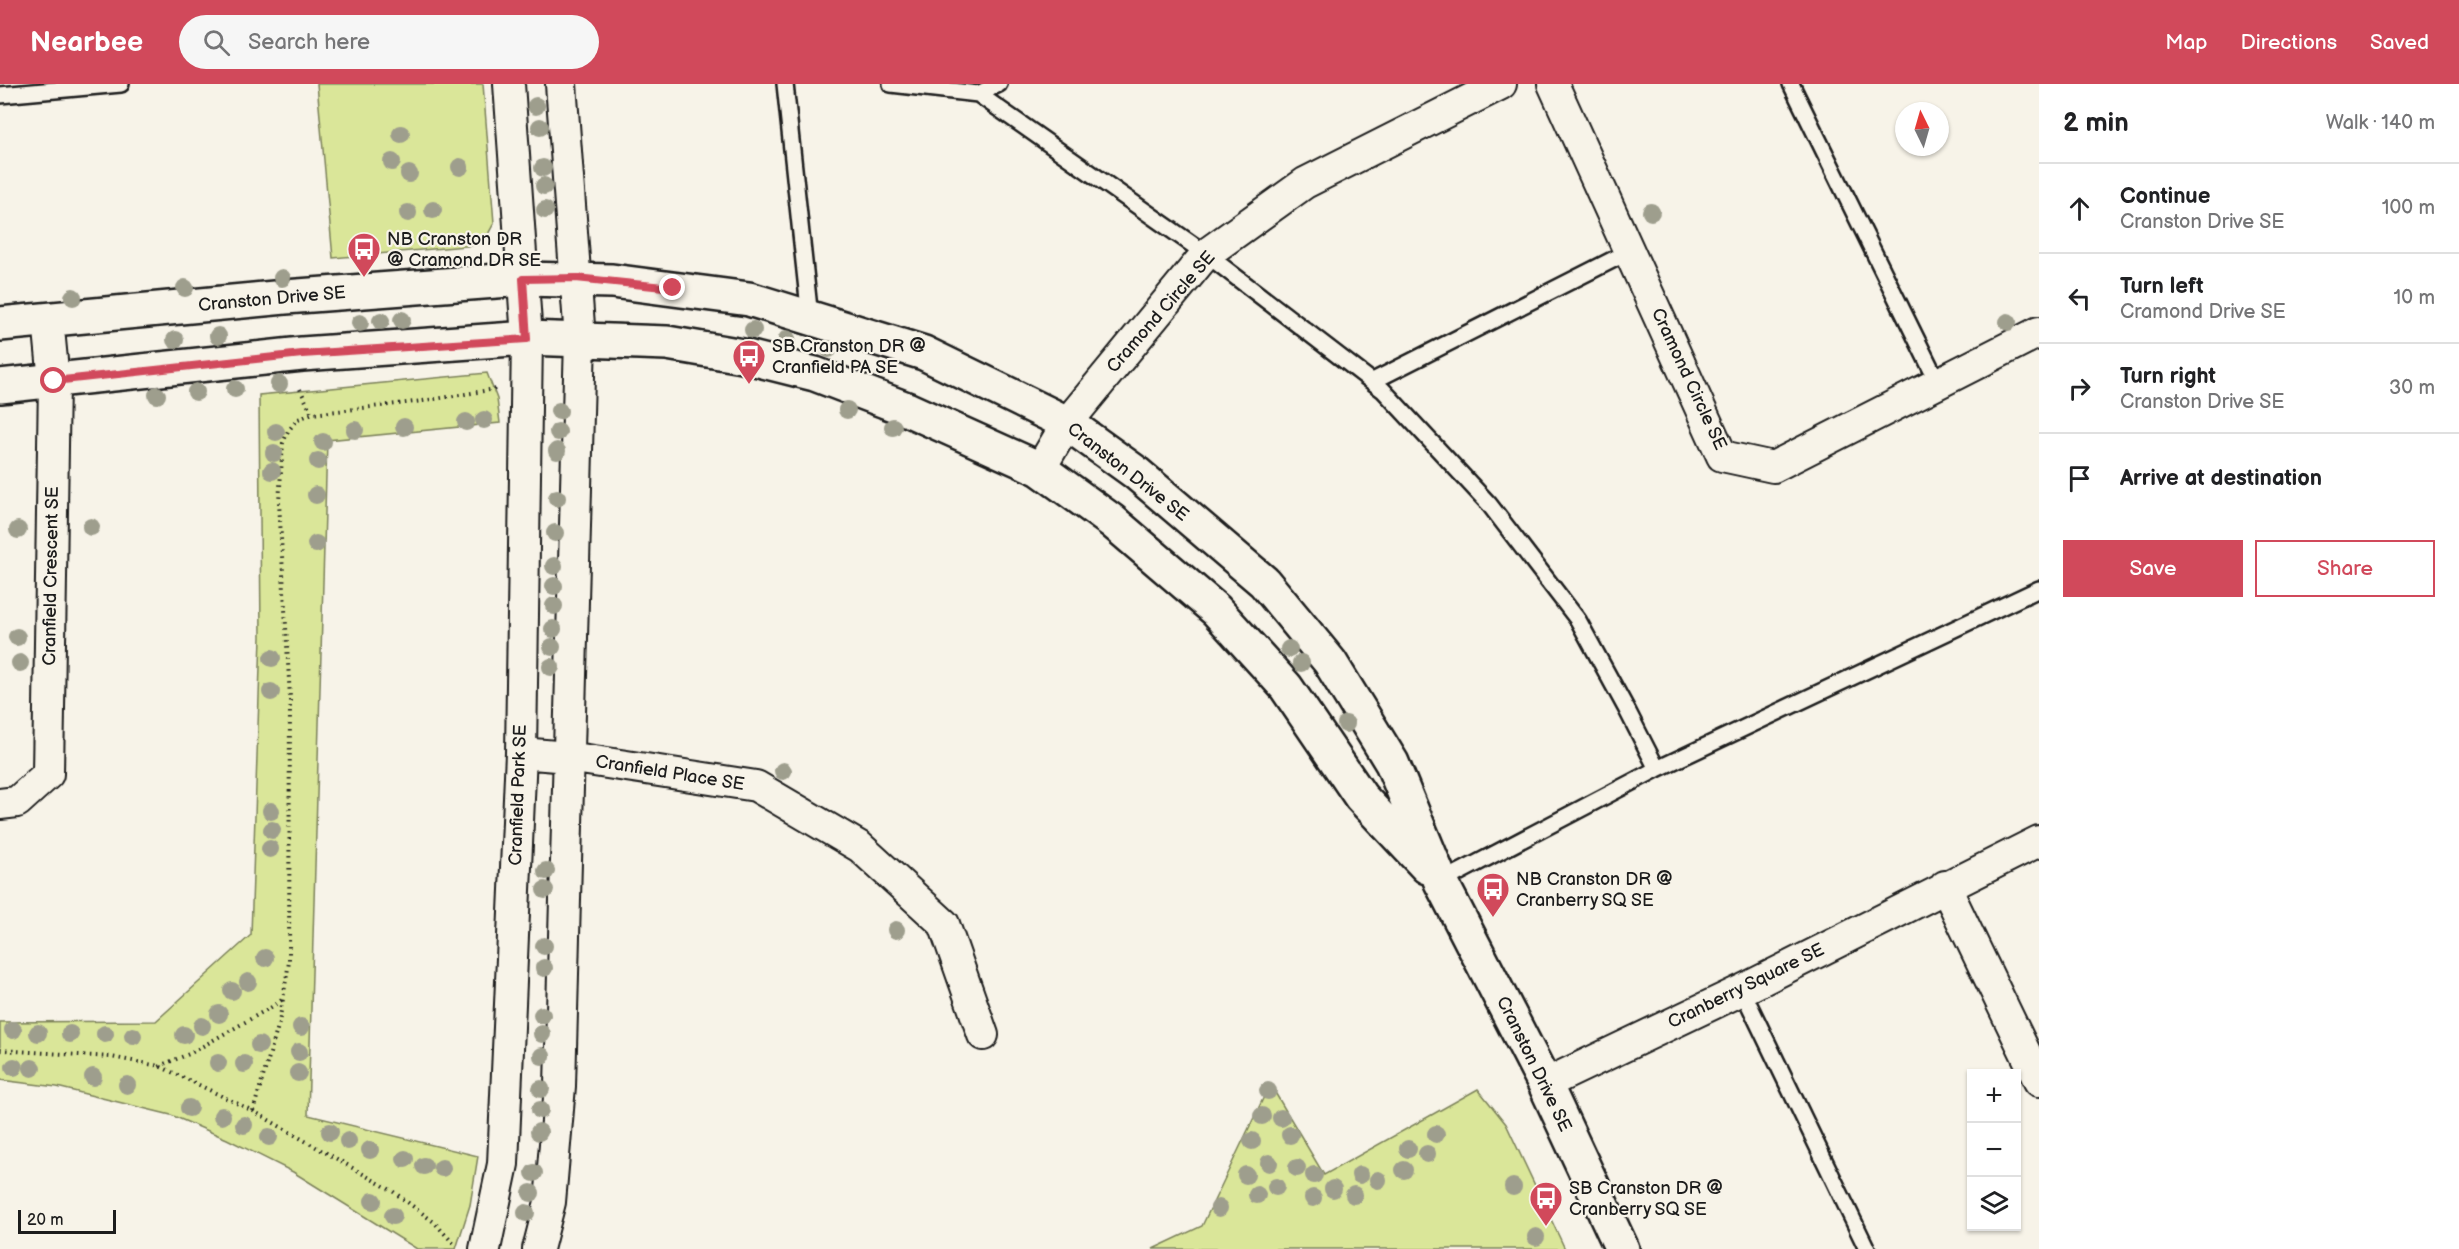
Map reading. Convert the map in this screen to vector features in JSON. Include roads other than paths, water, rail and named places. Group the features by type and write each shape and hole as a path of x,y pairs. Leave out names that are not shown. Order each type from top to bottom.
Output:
{"street":[{"name":"Cranfield Park SE","path":"486,1249 503,1164 520,753 527,339 509,84"},
{"path":"538,1249 550,1202 560,1086 580,339 561,84"},
{"name":"Cramond Circle SE","path":"1040,469 1067,423 1206,254 1305,183 1501,84"},
{"name":"Cramond Circle SE","path":"1553,84 1722,456 1773,468 2039,332"},
{"name":"Cranston Drive SE","path":"0,324 285,297 523,279 576,278 749,299 924,352 1067,423 1135,472 1264,582 1330,662 1392,762 1441,882 1545,1084 1622,1249"},
{"name":"Cranfield Crescent SE","path":"0,804 17,802 48,774 54,381 48,320"},
{"name":"Cranston Drive SE","path":"0,386 302,354 527,339 667,343 743,356 815,374 909,410 1040,469 1112,522 1216,610 1286,687 1361,797 1441,882"},
{"name":"Cranfield Place SE","path":"520,753 568,757 756,786 861,847 944,924 983,1035"},
{"name":"Cranberry Square SE","path":"1545,1084 1742,990 1945,886 2039,841"},
{"path":"1945,886 2039,1081"}],"lane":[{"path":"0,95 121,84"},
{"path":"785,84 810,318"},
{"path":"891,84 978,94 1206,254 1373,381 1489,504 1578,620 1656,769"},
{"path":"978,94 999,84"},
{"path":"1791,84 1938,383"},
{"path":"1373,381 1630,251"},
{"path":"1441,882 1656,769 2039,589"},
{"path":"1742,990 1867,1249"}],"place":[{"name":"NB Cranston DR @ Cramond DR SE","path":"364,278"},
{"name":"SB Cranston DR @ Cranfield PA SE","path":"749,385"},
{"name":"NB Cranston DR @ Cranberry SQ SE","path":"1493,918"},
{"name":"SB Cranston DR @ Cranberry SQ SE","path":"1546,1227"}]}
